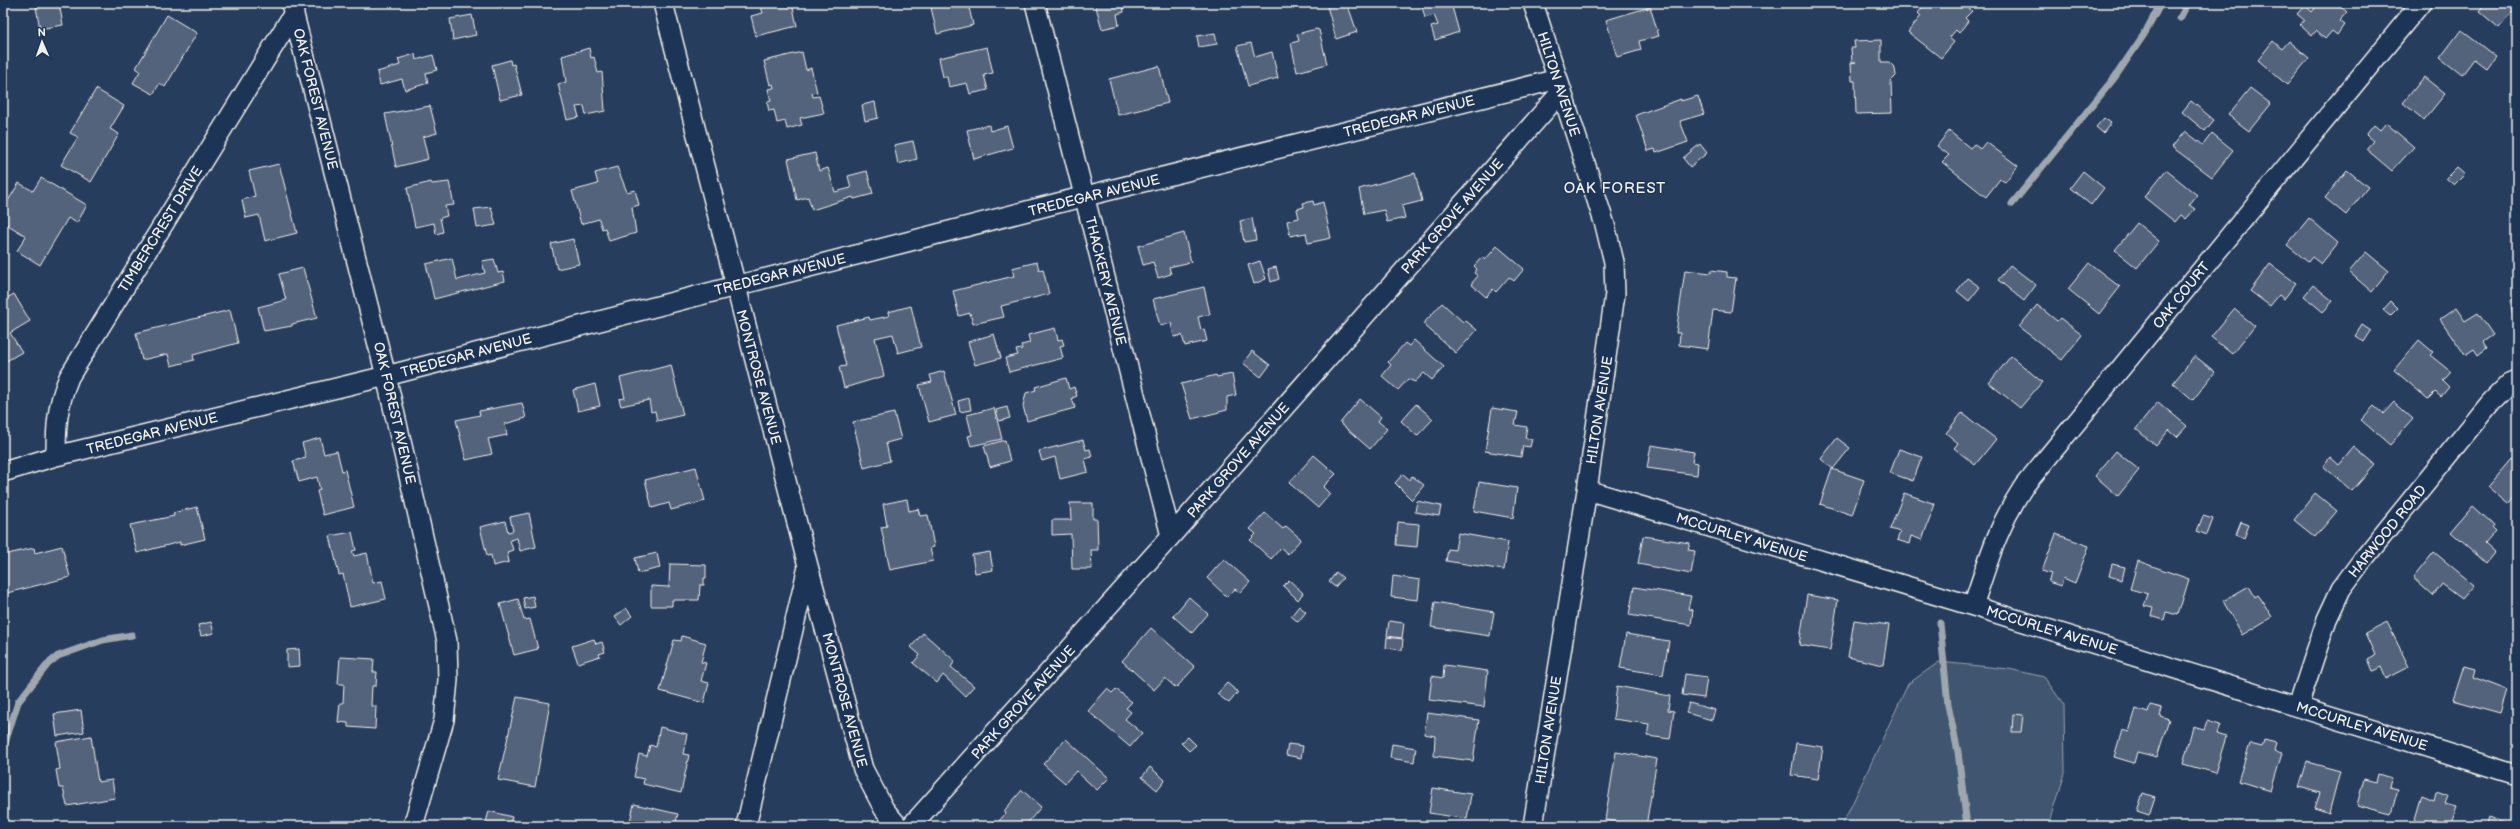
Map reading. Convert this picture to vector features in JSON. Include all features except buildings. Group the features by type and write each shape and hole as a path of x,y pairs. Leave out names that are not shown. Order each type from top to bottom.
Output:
{"street":[{"name":"MONTROSE AVENUE","path":"663,3 808,566 863,770 884,809 898,826"},
{"name":"THACKERY AVENUE","path":"1036,3 1171,536"},
{"name":"HILTON AVENUE","path":"1533,3 1605,225 1614,262 1615,294 1610,340 1587,490 1533,826"},
{"name":"OAK COURT","path":"1973,606 2003,520 2024,486 2422,3"},
{"name":"OAK FOREST AVENUE","path":"292,8 386,376 447,641 448,680 444,720 413,826"},
{"name":"TIMBERCREST DRIVE","path":"56,456 55,421 60,399 69,377 292,8"},
{"name":"TREDEGAR AVENUE","path":"3,472 56,456 386,376 1085,197 1560,85"},
{"name":"PARK GROVE AVENUE","path":"911,826 1171,536 1560,85"},
{"name":"HARWOOD ROAD","path":"2298,706 2327,619 2341,589 2361,562 2491,402 2510,383 2517,380"},
{"name":"MCCURLEY AVENUE","path":"1587,490 1973,606 2517,775"},
{"name":"MONTROSE AVENUE","path":"746,826 808,566"}],"shaded area":[{"path":"1939,662 2009,669 2044,677 2064,705 2065,773 2049,826 1840,826 1847,815 1908,684"}],"waterway":[{"path":"2012,204 2115,77 2145,33 2161,3"},
{"path":"2180,18 2188,3"},
{"path":"1940,623 1948,705 1958,752 1967,826"},
{"path":"5,743 18,702 48,664 58,656 103,640 132,635"}],"district":[{"name":"OAK FOREST","path":"1615,188"}]}
